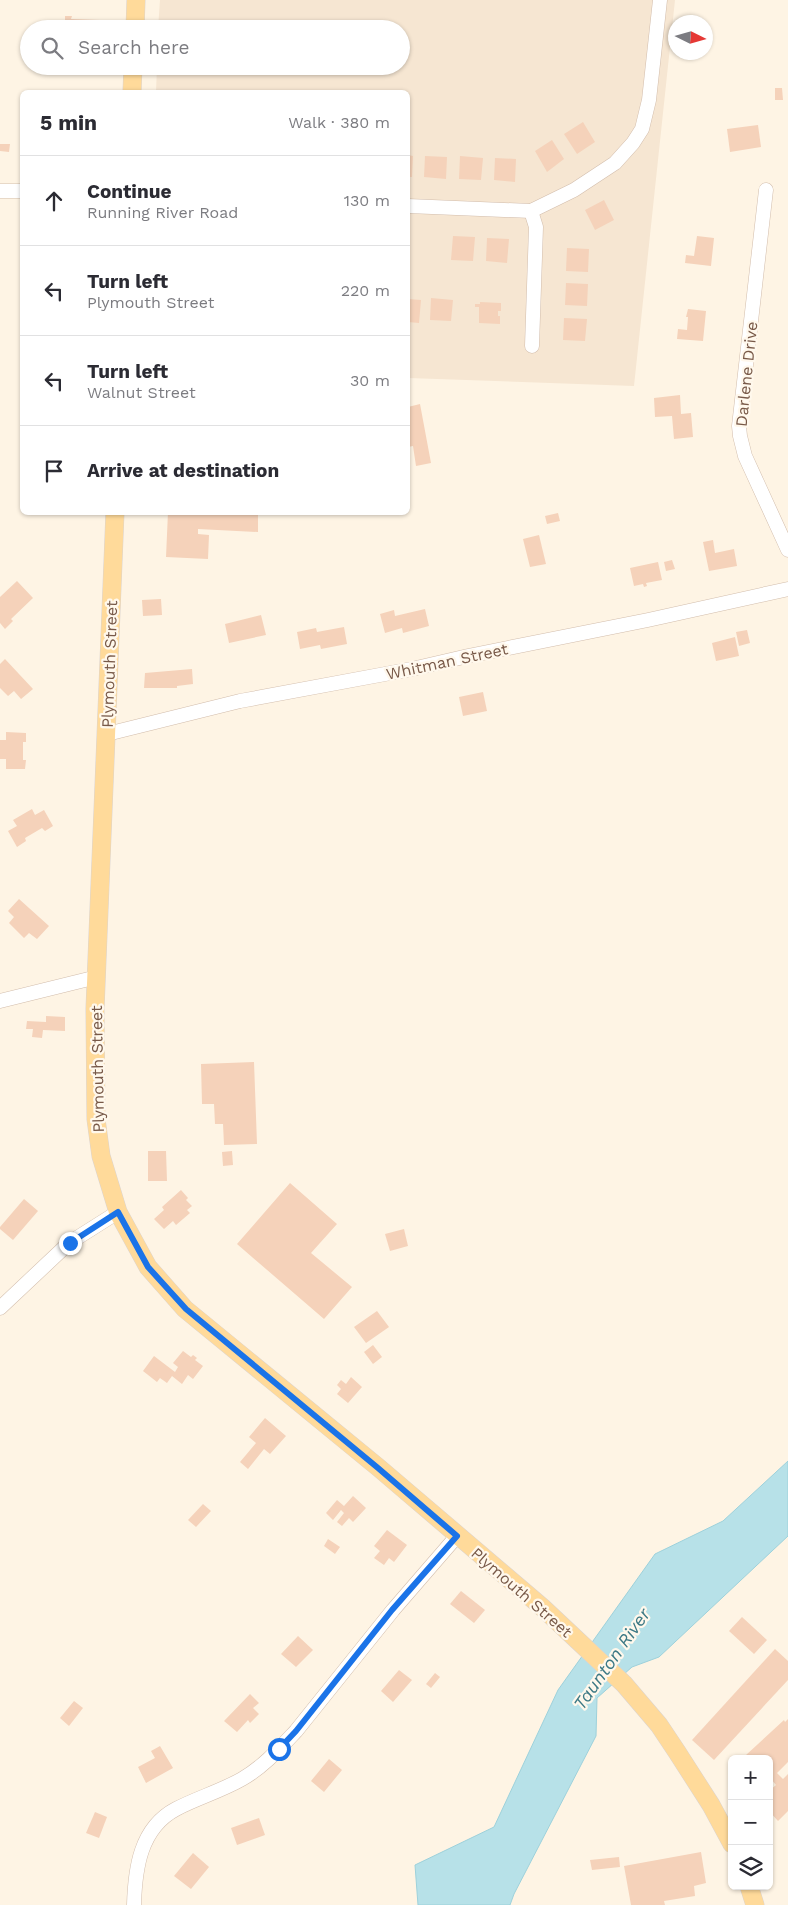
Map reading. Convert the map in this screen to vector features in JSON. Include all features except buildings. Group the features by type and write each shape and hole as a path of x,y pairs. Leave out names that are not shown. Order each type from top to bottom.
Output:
{"main road":[{"path":"135,20 136,0"},
{"path":"132,90 133,75"},
{"name":"Plymouth Street","path":"115,515 95,1009 96,1119 101,1156 118,1212 148,1267 186,1309 378,1468 584,1645 624,1684 654,1719 677,1752 711,1805 728,1837"},
{"path":"750,1890 755,1905"}],"street":[{"path":"410,206 530,211 574,190 615,163 633,143 642,129 649,100 660,0"},
{"name":"Darlene Drive","path":"766,190 739,426 745,456 788,550"},
{"path":"0,191 20,191"},
{"path":"530,211 536,227 532,346"},
{"name":"Whitman Street","path":"107,734 240,701 412,669 788,589"},
{"path":"0,1001 97,977"},
{"path":"0,1308 64,1247 118,1212"},
{"path":"134,1905 139,1858 147,1838 158,1823 174,1810 243,1779 279,1749 296,1731 413,1586 457,1536"}],"shaded area":[{"path":"160,0 675,0 673,15 668,15 669,60 634,386 410,378 410,90 156,90 157,75 410,75 410,20 159,20"}],"water":[{"name":"Taunton River","path":"788,1461 788,1536 659,1657 632,1667 597,1698 596,1736 510,1905 418,1905 415,1865 494,1827 558,1690 655,1554 723,1521"}],"route":[{"path":"70,1243 118,1212 148,1267 186,1309 457,1536 392,1610 296,1731 279,1749"}]}
